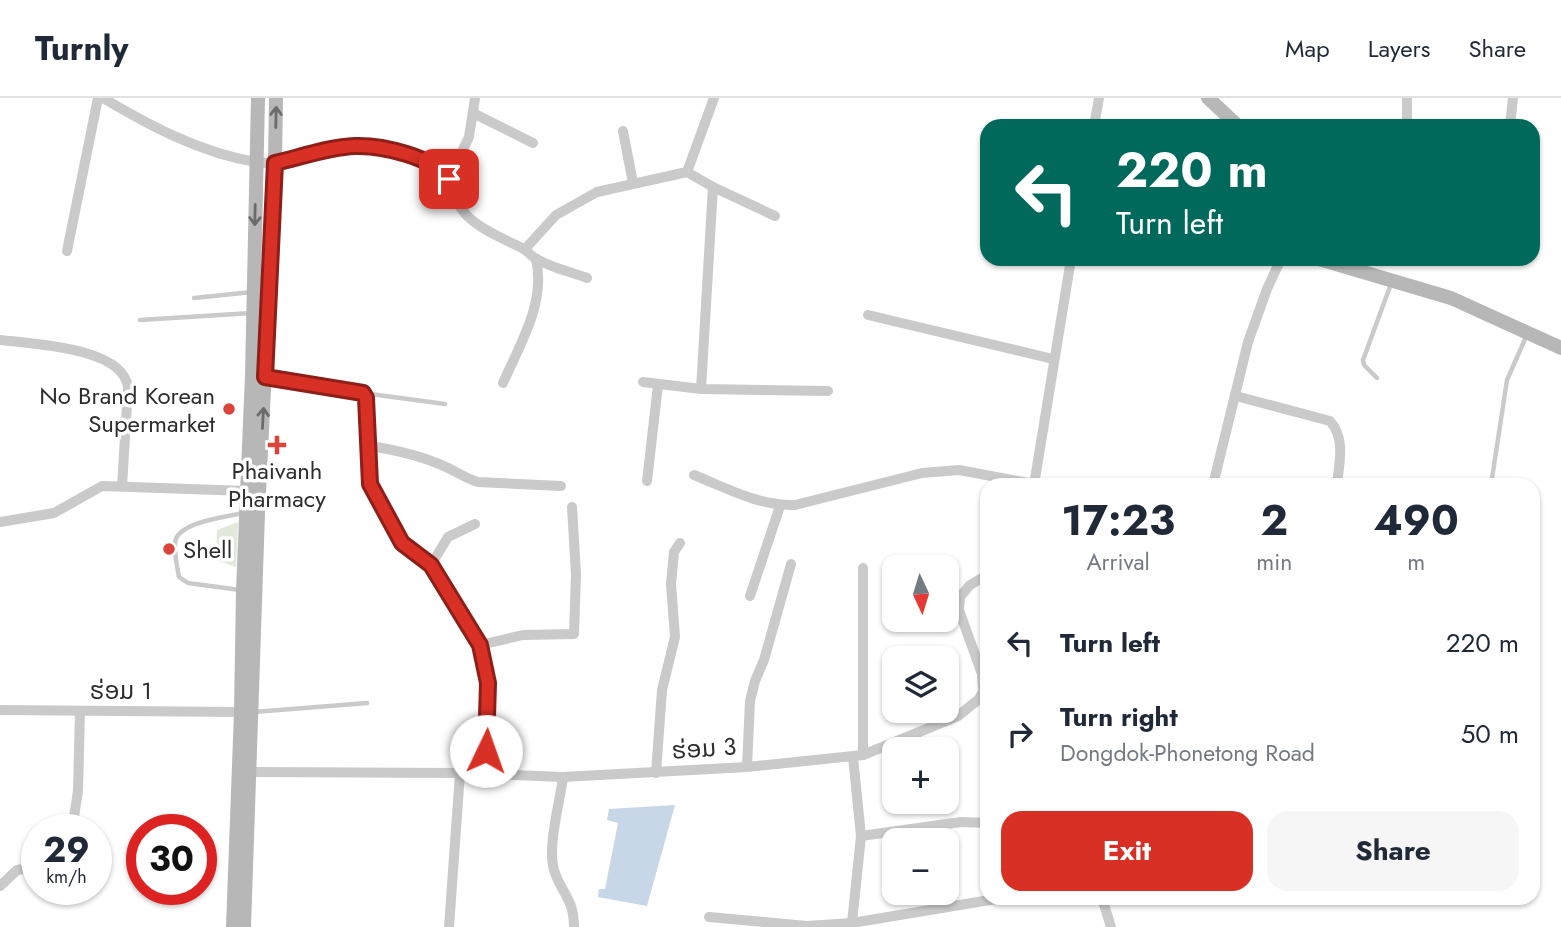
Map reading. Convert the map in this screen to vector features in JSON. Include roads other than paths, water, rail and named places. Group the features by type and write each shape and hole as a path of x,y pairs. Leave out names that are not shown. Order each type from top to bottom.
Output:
{"main road":[{"path":"252,513 247,491 258,98"},
{"path":"233,927 247,712 252,513 265,377 276,98"},
{"path":"1208,98 1230,119"},
{"path":"1341,266 1451,298 1561,348"},
{"path":"244,772 244,927"}],"street":[{"path":"67,251 101,98 152,127 256,162 275,163 354,146 412,156 438,168 449,179 455,200 477,226 525,249 536,259 587,278"},
{"path":"449,179 464,152 475,114 475,98"},
{"path":"687,172 714,98"},
{"path":"1095,119 1099,98"},
{"path":"1407,98 1407,119"},
{"path":"1511,119 1513,98"},
{"path":"475,114 533,143"},
{"path":"623,131 633,183"},
{"path":"525,249 556,215 597,192 687,172 775,216"},
{"path":"701,388 713,187"},
{"path":"503,383 534,313 538,287 536,259"},
{"path":"1035,478 1070,266"},
{"path":"1215,478 1248,342 1278,266"},
{"path":"868,315 1054,359"},
{"path":"0,340 81,351 122,371 128,380 128,388 122,486"},
{"path":"265,377 363,393 366,398 370,484 402,543 431,565 480,645 488,683 485,774"},
{"path":"643,382 701,388 828,391"},
{"path":"647,481 658,385"},
{"path":"1236,396 1330,421 1341,444 1338,478"},
{"path":"369,446 401,451 478,482 561,486"},
{"path":"694,475 765,503 780,506 795,505 922,473 959,470 1002,478"},
{"path":"0,522 54,513 102,486 247,491"},
{"path":"750,596 780,506"},
{"path":"480,645 523,635 574,634 576,574 572,507"},
{"path":"431,565 448,537 475,524"},
{"path":"656,773 662,690 675,637 671,584 674,552 680,543"},
{"path":"747,767 750,701 790,564"},
{"path":"852,923 861,836 858,756 863,568"},
{"path":"980,579 970,585 960,597 959,610 980,668"},
{"name":"ຮ່ອມ 3","path":"244,772 460,773 564,777 747,767 858,756 958,716 973,706 980,697"},
{"name":"ຮ່ອມ 1","path":"0,710 247,712"},
{"path":"74,814 78,791 80,710"},
{"path":"449,927 460,773"},
{"path":"564,777 553,846 554,870 570,900 574,927"},
{"path":"861,836 961,822 980,823"},
{"path":"0,886 21,869"},
{"path":"709,917 756,925 807,926 886,922 980,903"},
{"path":"1104,905 1111,927"}],"lane":[{"path":"1377,378 1364,365 1363,360 1392,282"},
{"path":"194,298 253,292"},
{"path":"140,320 253,313"},
{"path":"1493,478 1507,380 1528,333"},
{"path":"363,393 444,404"},
{"path":"249,591 188,583 179,577 174,540 190,525 252,513"},
{"path":"247,712 367,703"}],"water":[{"path":"675,805 647,906 598,897 599,889 605,889 618,823 607,820 609,809"}],"place":[{"name":"No Brand Korean Supermarket","path":"229,409"},
{"name":"Phaivanh Pharmacy","path":"277,445"},
{"name":"Shell","path":"169,549"}]}
